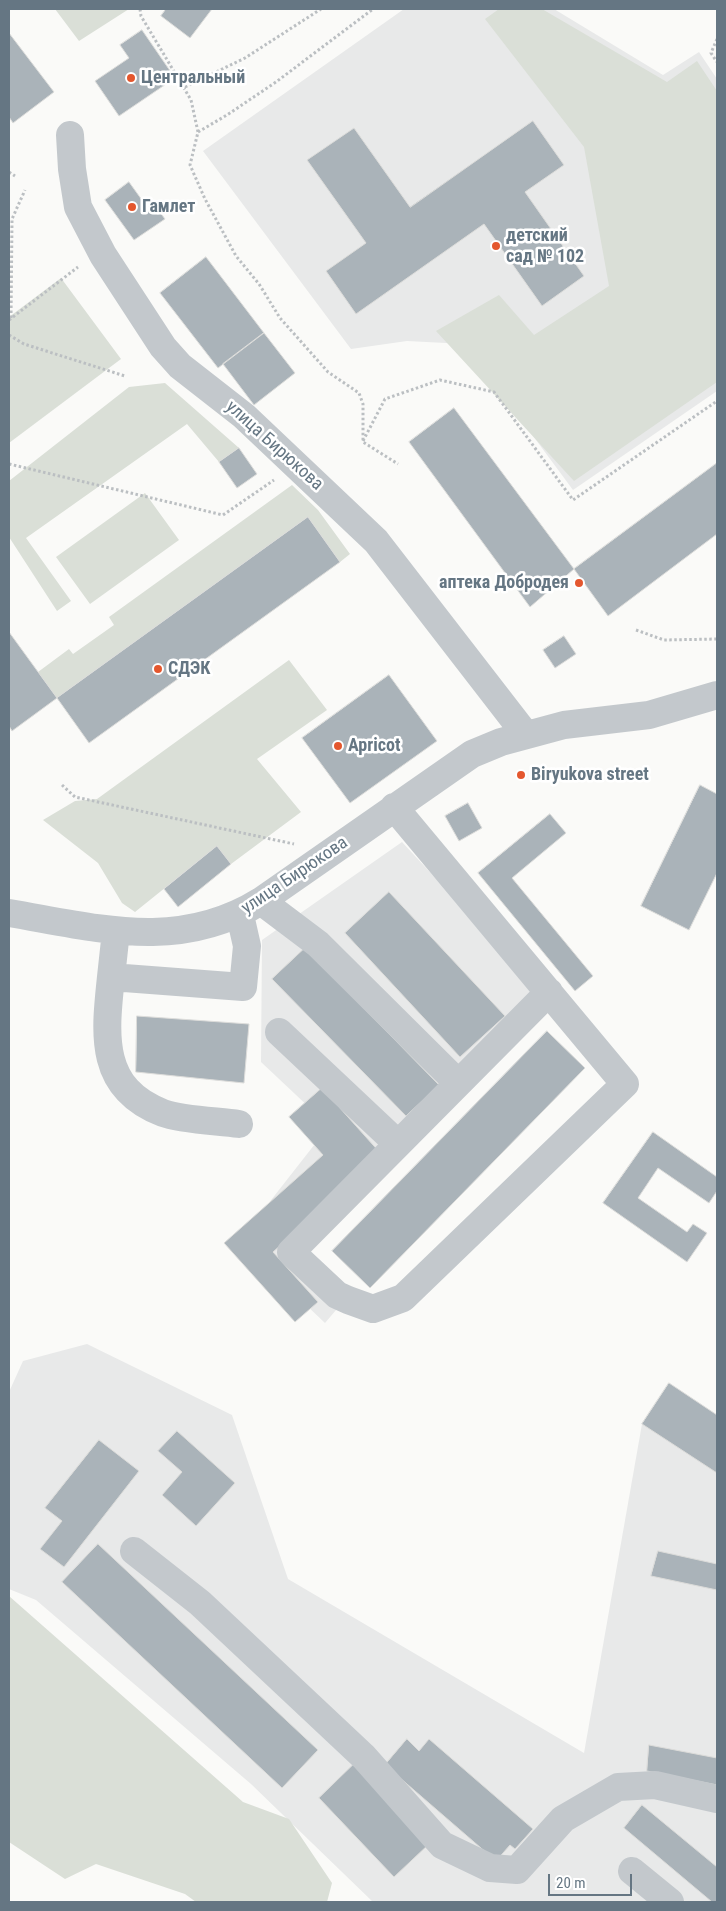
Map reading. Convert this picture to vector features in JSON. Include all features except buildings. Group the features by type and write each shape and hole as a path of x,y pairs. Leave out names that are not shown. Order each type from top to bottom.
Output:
{"street":[{"name":"улица Бирюкова","path":"70,135 72,169 78,206 103,255 163,347 186,371 244,416 376,541 526,735"},
{"name":"улица Бирюкова","path":"9,913 116,931 162,933 208,926 250,908 472,754 526,735 564,725 649,715 717,695"},
{"path":"394,807 549,992 625,1084 403,1298 373,1308 337,1295 291,1252 549,992"},
{"path":"112,978 243,987 250,908 318,944 458,1083"},
{"path":"116,931 106,1021 107,1049 116,1074 137,1098 164,1113 239,1124"},
{"path":"278,1032 398,1144"},
{"path":"134,1551 200,1603 364,1757 442,1845 490,1868 517,1870 564,1819 618,1787 655,1785 717,1799"},
{"path":"632,1871 670,1902"}],"path":[{"path":"140,9 141,16 191,100 198,132 190,166 205,199 236,256 259,284 280,318 328,372 359,393 363,404 363,442"},
{"path":"185,87 245,58 321,9"},
{"path":"198,132 227,116 276,82 373,9"},
{"path":"717,39 711,53 717,62"},
{"path":"9,172 16,176"},
{"path":"10,319 12,219 25,190"},
{"path":"10,319 83,263"},
{"path":"9,335 24,344 125,376"},
{"path":"363,442 385,399 440,380 494,392 573,500 717,401"},
{"path":"363,442 398,464"},
{"path":"9,464 223,515 275,479"},
{"path":"636,630 664,640 717,639"},
{"path":"62,785 75,797 331,852"}],"shaded area":[{"path":"55,9 129,9 79,41"},
{"name":"детский сад № 102","path":"404,9 554,9 663,75 699,52 717,79 717,391 573,490 465,344 407,341 351,349 203,151"},
{"path":"499,9 542,9 667,82 697,61 717,91 717,382 574,481 436,331 499,295 534,335 609,286 584,147 485,19"},
{"path":"61,278 121,359 9,443 9,317"},
{"path":"165,383 239,448 219,462 187,424 26,538 71,601 57,611 9,537 9,481 129,387"},
{"path":"292,485 318,510 350,554 340,562 308,517 57,698 38,672 69,649 73,654 114,625 109,617"},
{"path":"145,493 179,540 90,604 56,557"},
{"path":"289,660 327,710 257,759 301,812 231,864 217,846 135,912 122,903 98,863 43,820 75,801 97,799"},
{"path":"402,842 541,992 288,1251 342,1303 325,1323 239,1241 329,1126 261,1062 262,940"},
{"path":"87,1344 232,1415 288,1579 584,1753 642,1424 669,1383 717,1415 717,1902 373,1902 251,1784 36,1600 9,1589 9,1392 23,1361"},
{"path":"9,1596 243,1802 289,1819 332,1883 327,1902 196,1902 185,1894 96,1864 65,1879 9,1842"}],"place":[{"name":"Центральный","path":"131,78"},
{"name":"Гамлет","path":"132,207"},
{"name":"детский сад № 102","path":"496,246"},
{"name":"аптека Добродея","path":"579,583"},
{"name":"СДЭК","path":"158,669"},
{"name":"Apricot","path":"338,746"},
{"name":"Biryukova street","path":"521,775"}]}
